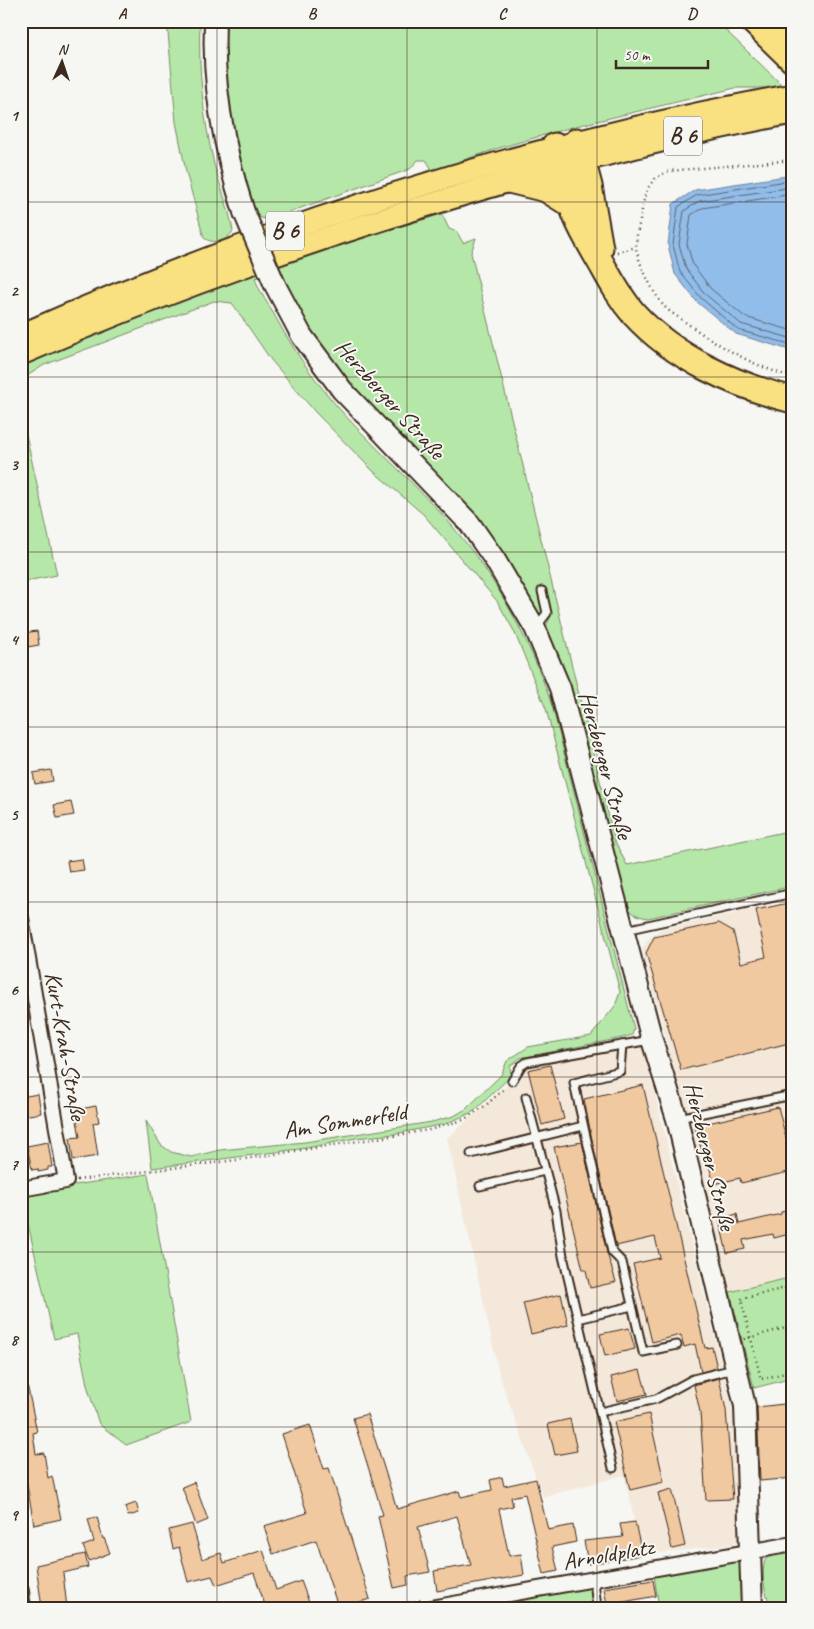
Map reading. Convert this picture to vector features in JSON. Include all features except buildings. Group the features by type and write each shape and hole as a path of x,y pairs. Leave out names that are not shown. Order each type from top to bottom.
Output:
{"highway":[{"path":"753,21 793,60"},
{"path":"785,21 793,29"},
{"path":"569,153 572,205 585,236 614,289 633,313 668,344 689,358 734,380 793,400"},
{"path":"569,153 596,220 601,263"},
{"path":"509,180 546,189 572,205"}],"main road":[{"name":"Herzberger Straße","path":"215,21 215,56 220,114 229,160 244,212 275,285 302,336 320,362 367,417 470,524 512,587 535,628 552,667 566,708 652,1040 677,1118 745,1406 752,1608"},
{"name":"B 6","path":"21,354 157,297 378,219 509,180 569,153 697,113 769,99 790,107"},
{"name":"B 6","path":"21,335 151,281 268,236 491,163 569,153 790,107"}],"street":[{"name":"Kurt-Krah-Straße","path":"21,918 66,1181"},
{"path":"21,1189 66,1181"},
{"name":"Arnoldplatz","path":"431,1608 793,1544"},
{"path":"21,1591 23,1608"}],"lane":[{"path":"535,628 542,623 547,613 542,591"},
{"path":"624,930 793,893"},
{"path":"512,1081 521,1066 527,1062 652,1040"},
{"path":"622,1045 620,1071 574,1083 612,1252 622,1262 643,1352 677,1345"},
{"path":"677,1118 793,1095"},
{"path":"526,1097 556,1211 563,1256 613,1468"},
{"path":"470,1154 583,1126"},
{"path":"480,1186 545,1171"},
{"path":"578,1319 632,1306"},
{"path":"600,1412 656,1399 693,1379 736,1369"},
{"path":"594,1580 597,1608"}],"path":[{"path":"793,160 670,171 656,176 648,186 643,203 636,247 642,266 663,306 694,329 730,350 772,372 793,377"},
{"name":"Am Sommerfeld","path":"66,1181 244,1159 445,1127 463,1120 485,1106 512,1081"},
{"path":"793,1318 785,1288 741,1299 761,1379 793,1371"},
{"path":"730,1343 793,1326"}],"shaded area":[{"path":"793,901 793,1277 730,1292 677,1080 642,950 647,940 661,929"},
{"path":"642,1042 732,1406 743,1543 642,1555 624,1475 543,1497 500,1377 447,1138 512,1081 521,1066"}],"green space":[{"path":"167,21 200,21 202,93 207,129 214,164 233,231 220,241 204,238 186,172 176,122"},
{"path":"224,21 716,21 782,85 767,88 735,88 572,127 499,148 458,162 452,167 433,171 426,160 418,160 410,169 270,219 264,219 257,215 254,209 237,150 227,86"},
{"path":"442,214 449,229 457,232 463,243 476,238 471,253 615,842 627,865 793,830 793,886 648,918 636,915 628,908 623,901 545,628 551,616 544,589 544,614 539,618 356,396 308,333 278,269 255,278 284,333 312,375 345,415 429,500 458,533 492,579 520,629 553,709 634,1029 632,1035 622,1038 520,1058 510,1066 511,1076 473,1112 445,1124 307,1148 152,1168 146,1121 161,1145 171,1152 191,1157 220,1150 305,1142 432,1122 454,1116 466,1109 501,1075 507,1061 528,1047 591,1036 615,1006 620,992 546,709 514,631 497,601 424,515 372,470 316,413 271,360 232,303 214,301 44,365 27,376 21,388 21,365 108,325 197,291 377,230 395,228"},
{"path":"21,412 57,575 21,582"},
{"path":"148,1174 191,1422 126,1445 99,1424 87,1385 77,1334 54,1339 21,1193"},
{"path":"793,1277 793,1378 754,1388 730,1292"},
{"path":"793,1552 793,1605 774,1607 765,1590 763,1574 765,1560 768,1556"},
{"path":"740,1560 744,1587 742,1608 659,1608 654,1575"},
{"path":"586,1586 591,1591 592,1608 466,1608"}],"water":[{"path":"793,175 793,351 736,334 697,302 675,274 668,245 673,204 695,190"}]}
